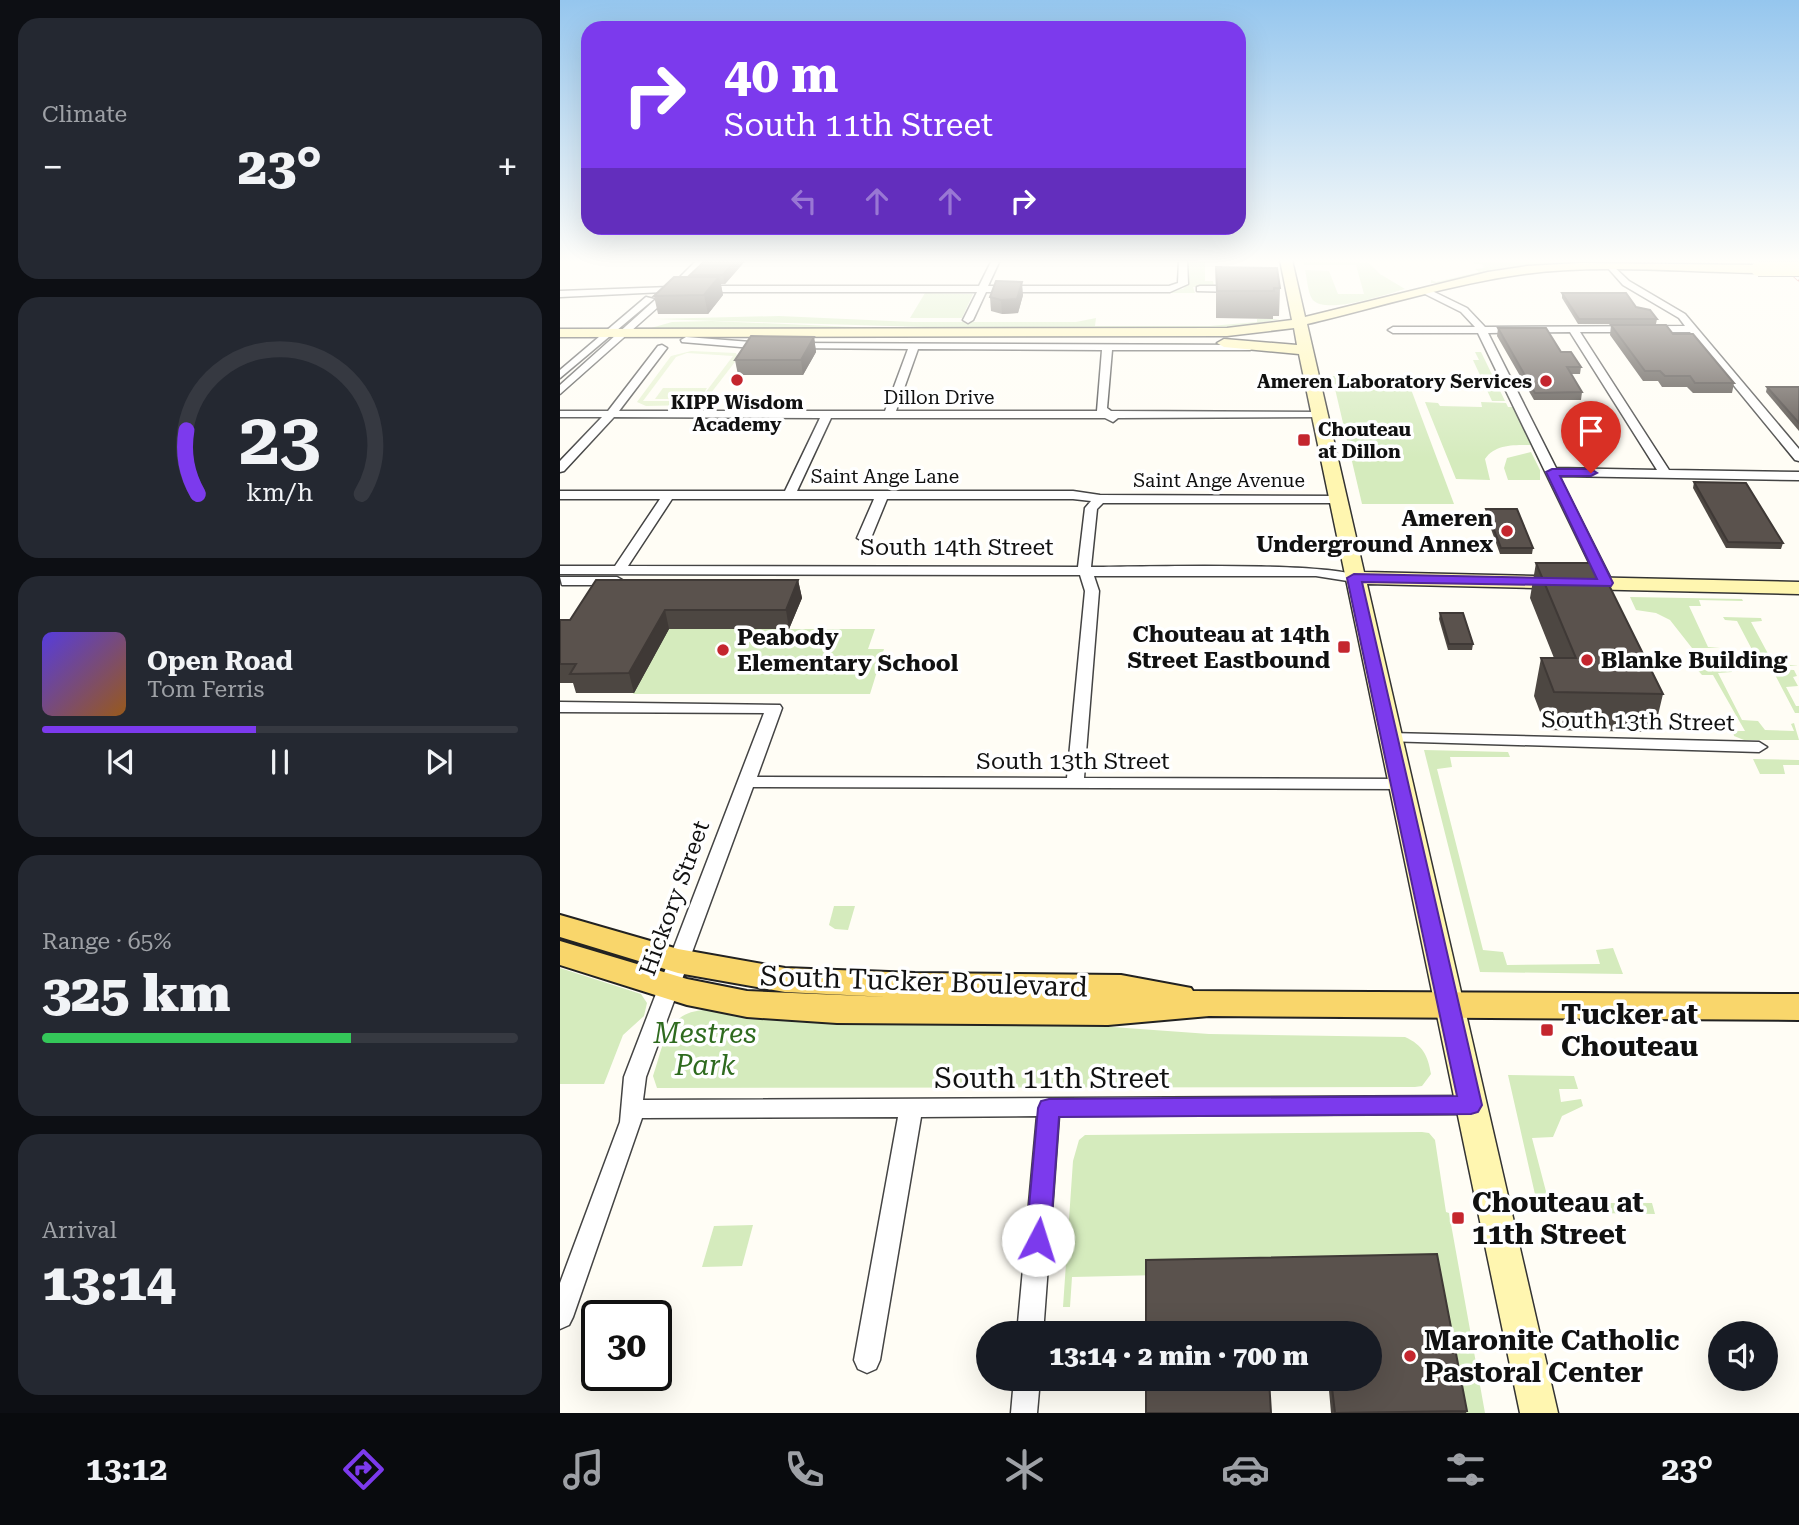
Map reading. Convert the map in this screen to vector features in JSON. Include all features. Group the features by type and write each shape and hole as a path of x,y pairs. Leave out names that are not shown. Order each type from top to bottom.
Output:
{"main road":[{"path":"560,340 614,336 1189,333 1300,326"},
{"path":"560,333 686,340 1200,340 1255,337 1300,326"},
{"path":"1300,326 1539,1413"},
{"path":"1200,340 1305,350"},
{"name":"South 14th Street","path":"1354,578 1799,587"},
{"name":"South Tucker Boulevard","path":"560,926 747,1004 837,1010 1108,1012 1209,1003 1798,1007"},
{"name":"South Tucker Boulevard","path":"560,953 674,974"}],"street":[{"path":"560,391 625,326"},
{"path":"560,374 625,326"},
{"path":"1479,326 1606,583"},
{"path":"1690,326 1799,457"},
{"path":"1573,329 1665,473"},
{"path":"1393,330 1693,329"},
{"path":"686,340 762,346 1268,346"},
{"path":"889,414 915,346"},
{"path":"1107,347 1101,409 1111,417"},
{"path":"560,468 611,414 662,348"},
{"name":"Dillon Drive","path":"560,414 1111,417 1319,415"},
{"path":"789,495 827,415"},
{"path":"1552,472 1799,477"},
{"path":"619,570 669,494"},
{"name":"Saint Ange Lane","path":"560,495 1073,495 1100,499"},
{"path":"864,538 881,495"},
{"path":"1075,783 1091,591 1084,566 1091,508 1100,499"},
{"name":"Saint Ange Avenue","path":"1100,499 1338,499"},
{"name":"South 14th Street","path":"563,578 619,570 1321,581 1354,578"},
{"name":"South 14th Street","path":"563,578 1088,577"},
{"name":"Hickory Street","path":"560,707 774,708 635,1077 632,1089 633,1109 560,1317"},
{"name":"South 13th Street","path":"1390,738 1759,747"},
{"name":"South 13th Street","path":"746,782 1400,784"},
{"name":"South 11th Street","path":"633,1109 1471,1105"},
{"path":"867,1360 911,1108"},
{"path":"1031,1321 1049,1108"},
{"path":"1024,1413 1026,1391"}],"green space":[{"path":"658,326 888,328 651,328"},
{"path":"888,326 1245,326 1230,329 975,329 1233,327"},
{"path":"888,328 975,329 902,329"},
{"path":"1227,335 644,338 645,337"},
{"path":"734,343 1179,343 1230,346"},
{"path":"691,351 736,353 738,358 704,402 693,405 646,406 637,402 671,356","holes":["687,353 733,356 699,401 643,401 676,357"]},
{"path":"1475,352 1481,352 1505,401 1492,401 1473,360 1479,360"},
{"path":"1332,376 1406,376 1454,504 1362,504"},
{"path":"663,388 707,388 700,399 655,399"},
{"path":"1425,402 1438,403 1440,406 1482,407 1481,402 1506,403 1508,407 1513,407 1531,445 1505,446 1489,454 1485,459 1490,480 1456,479"},
{"path":"1531,452 1540,470 1540,480 1508,480 1504,468 1507,458"},
{"path":"1630,597 1743,601 1699,600 1701,606 1689,606 1708,647 1720,648 1692,648 1670,620 1656,613 1636,610"},
{"path":"1723,617 1761,618 1762,621 1751,622 1773,663 1799,666 1747,665 1745,660 1757,659 1737,621 1725,620"},
{"path":"625,629 875,629 868,649 884,649 870,694 633,694 664,637"},
{"path":"1695,667 1731,668 1732,672 1718,673 1742,720 1758,721 1765,730 1794,731 1791,724 1794,723 1799,740 1744,740 1734,736 1733,731 1745,731 1713,675 1702,675"},
{"path":"1772,669 1794,670 1797,676 1793,677 1798,686 1786,687 1796,706 1799,706 1799,713 1795,713"},
{"path":"1424,750 1508,752 1510,757 1450,757 1452,767 1437,769 1483,950 1503,952 1507,965 1600,964 1596,950 1613,948 1623,974 1480,972"},
{"path":"1753,759 1799,760 1799,765 1783,765 1785,774 1760,774"},
{"path":"834,906 855,906 848,930 835,929 829,925"},
{"name":"Mestres Park","path":"560,968 641,994 647,1003 644,1016 623,1035 604,1084 560,1084"},
{"name":"Mestres Park","path":"706,1010 786,1019 1071,1024 1209,1034 1405,1037 1424,1052 1431,1074 1422,1086 1415,1087 657,1088 653,1076 669,1031 682,1016"},
{"path":"1508,1075 1574,1076 1578,1089 1559,1089 1561,1102 1581,1099 1583,1106 1562,1116 1553,1137 1532,1138 1549,1203 1652,1203 1655,1214 1539,1212"},
{"path":"1429,1133 1435,1140 1446,1212 1449,1213 1485,1413 1461,1413 1434,1269 1072,1277 1070,1307 1063,1307 1073,1161 1079,1140 1085,1135"},
{"path":"753,1225 742,1266 702,1267 714,1226"}],"building":[{"path":"1612,326 1667,326 1673,334 1693,334 1734,383 1695,383 1690,376 1665,376 1660,371 1645,371"},
{"path":"1498,328 1546,328 1561,352 1571,352 1581,367 1567,367 1582,392 1535,393"},
{"path":"751,336 814,337 801,360 735,360"},
{"path":"1767,387 1799,387 1799,423"},
{"path":"1694,482 1746,483 1783,543 1728,542"},
{"name":"Ameren Underground Annex","path":"1486,509 1517,509 1533,548 1501,548"},
{"path":"1536,563 1598,563 1663,694 1554,692 1541,658 1576,658"},
{"path":"596,580 798,580 786,610 665,610 629,673 570,674 576,664 560,664 560,620 570,620"},
{"path":"1440,613 1463,613 1473,644 1449,644"},
{"name":"Maronite Catholic Pastoral Center","path":"1437,1254 1467,1411 1335,1413 1332,1391 1382,1391 1382,1321 1146,1321 1146,1260"},
{"path":"1146,1391 1270,1391 1271,1413 1146,1413"}],"place":[{"name":"KIPP Wisdom Academy","path":"737,380"},
{"name":"Ameren Laboratory Services","path":"1546,381"},
{"name":"Chouteau at Dillon","path":"1304,440"},
{"name":"Ameren Underground Annex","path":"1507,531"},
{"name":"Chouteau at 14th Street Eastbound","path":"1344,647"},
{"name":"Peabody Elementary School","path":"723,650"},
{"name":"Blanke Building","path":"1587,660"},
{"name":"Tucker at Chouteau","path":"1547,1030"},
{"name":"Chouteau at 11th Street","path":"1458,1218"},
{"name":"Maronite Catholic Pastoral Center","path":"1410,1356"}],"route":[{"path":"1038,1240 1049,1108 1471,1105 1354,578 1606,583 1552,472 1591,473"}]}
